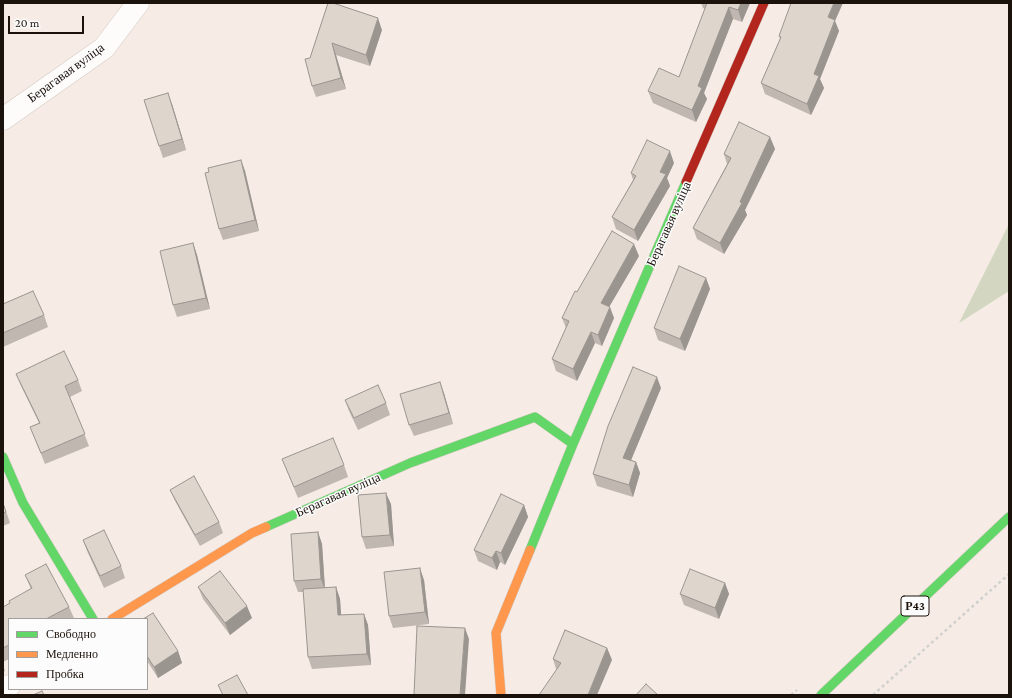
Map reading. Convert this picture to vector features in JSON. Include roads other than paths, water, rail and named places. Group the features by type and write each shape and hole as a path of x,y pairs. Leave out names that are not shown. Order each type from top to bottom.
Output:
{"street":[{"name":"Берагавая вуліца","path":"3,119 104,48 138,3"},
{"name":"Берагавая вуліца","path":"502,695 496,634 573,444 764,3"},
{"name":"Берагавая вуліца","path":"114,618 252,532 410,463 535,417 573,444"},
{"path":"3,457 23,503 92,618"},
{"name":"Р43","path":"822,695 1009,517"}]}
